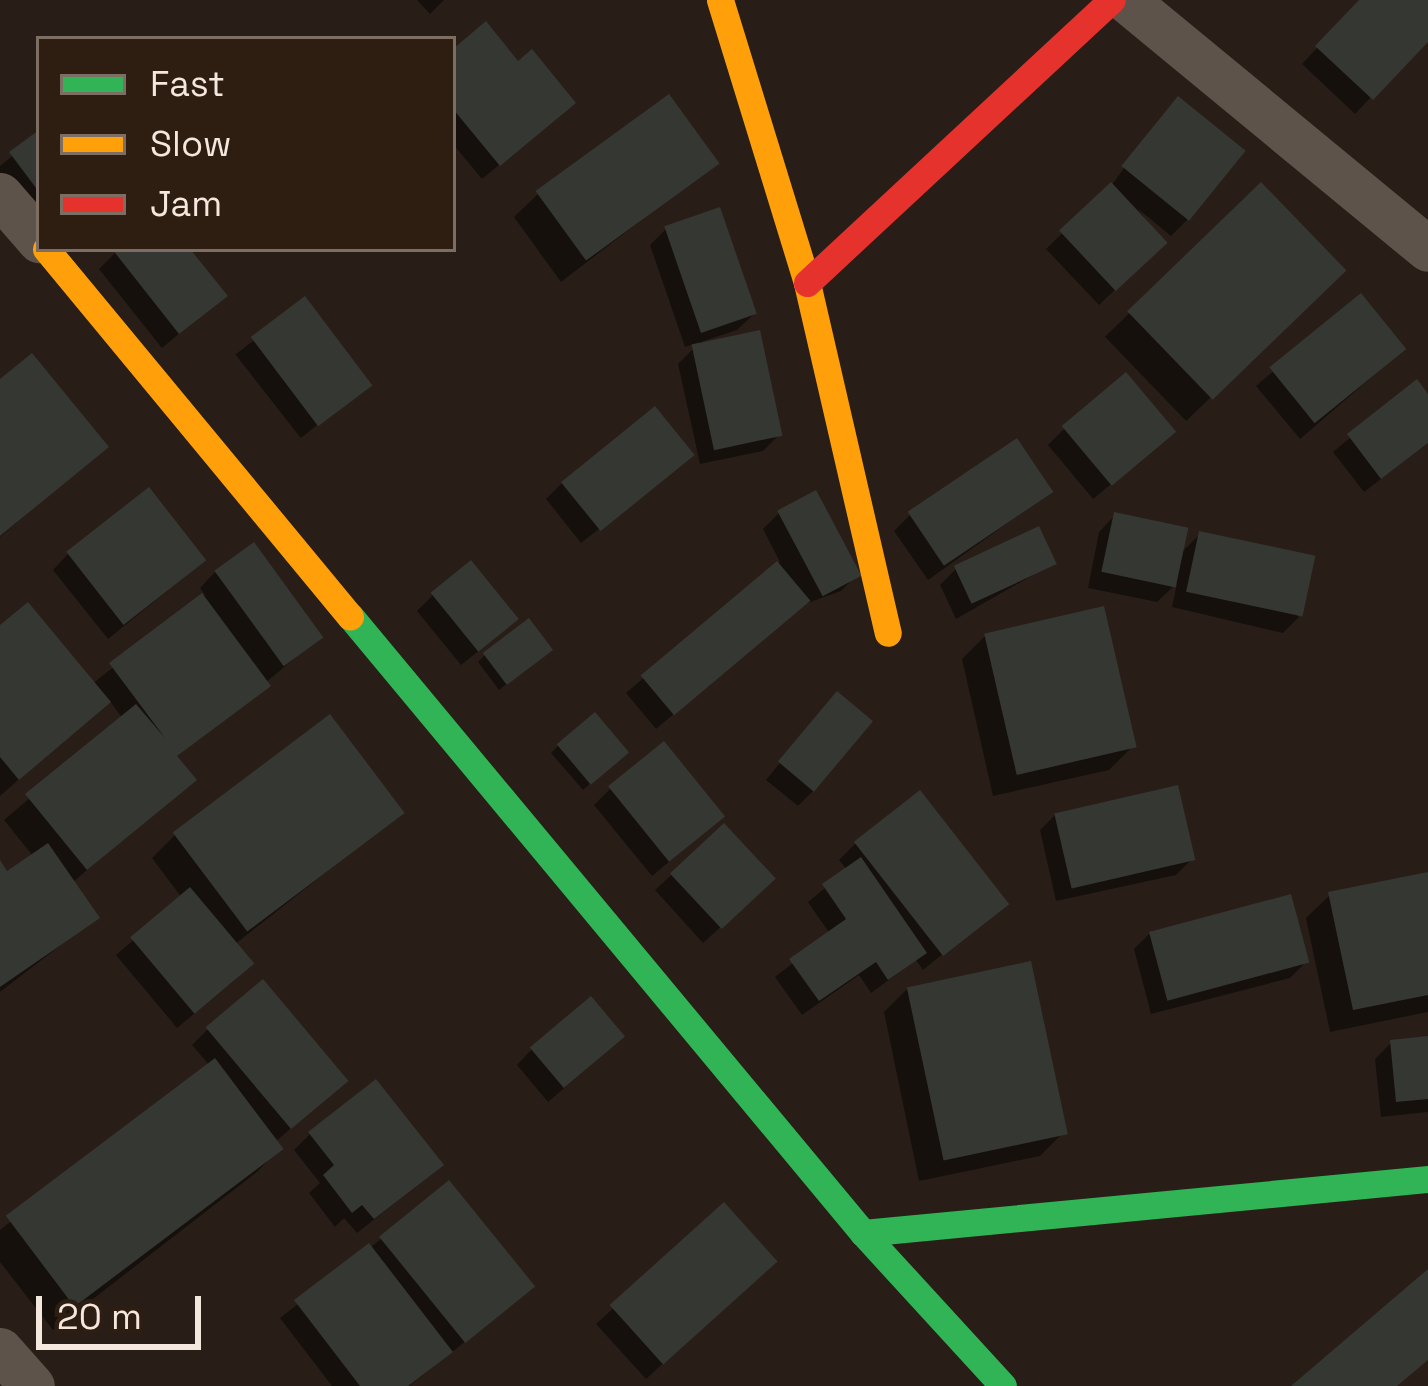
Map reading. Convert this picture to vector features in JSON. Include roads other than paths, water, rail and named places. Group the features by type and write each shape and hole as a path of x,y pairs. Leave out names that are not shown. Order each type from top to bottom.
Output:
{"street":[{"path":"720,0 807,283 888,633"},
{"path":"807,283 1112,0"},
{"path":"1126,0 1428,248"},
{"path":"0,195 36,237"},
{"path":"48,252 863,1233 1003,1386"},
{"path":"863,1233 1428,1179"},
{"path":"0,1350 32,1386"}]}
